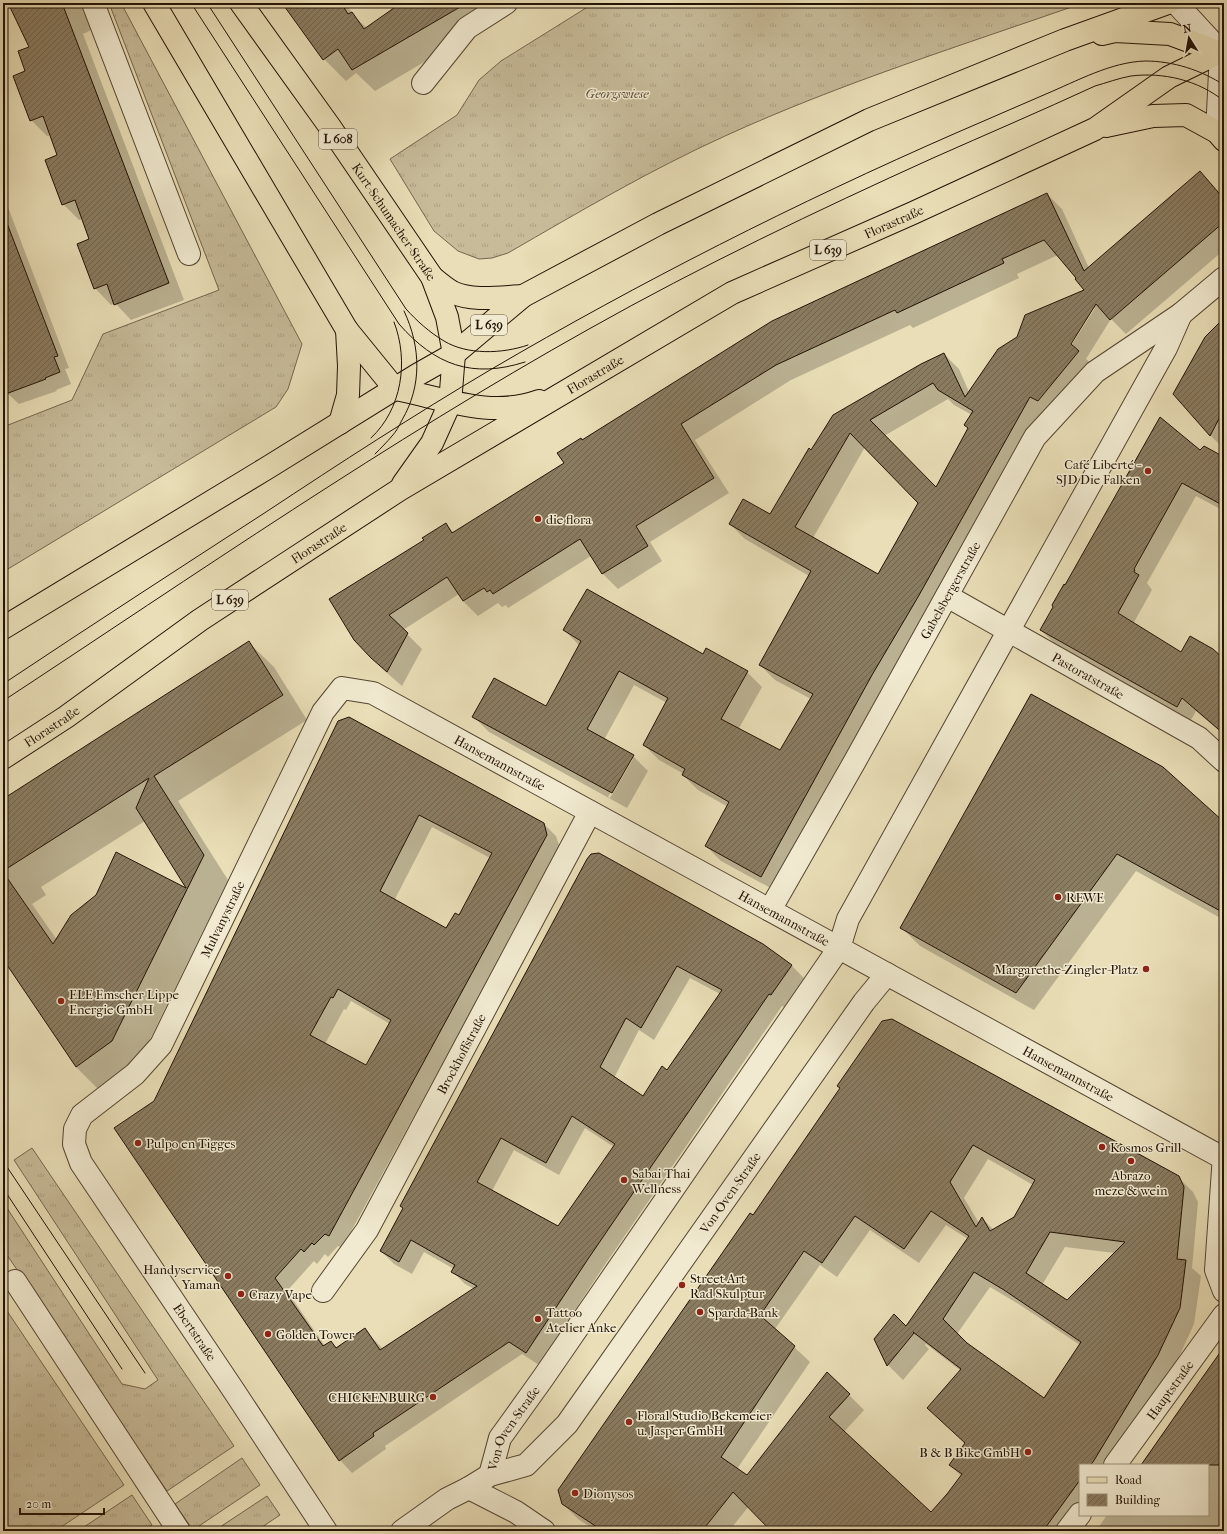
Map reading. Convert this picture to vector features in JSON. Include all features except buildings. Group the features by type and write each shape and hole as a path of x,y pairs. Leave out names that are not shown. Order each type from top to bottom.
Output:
{"main road":[{"path":"154,3 347,330 395,389 414,392 450,403 499,409 530,404 570,390"},
{"name":"Kurt-Schumacher-Straße","path":"241,3 330,127 432,277 447,317 454,354 450,403"},
{"name":"L 639","path":"3,628 454,354 523,296 658,224 869,120 1065,40 1168,3"},
{"path":"1065,40 1115,32 1170,34 1223,50"},
{"name":"Florastraße","path":"3,758 66,717 200,620 399,490 732,293 1095,129 1169,77 1223,50"},
{"path":"1095,129 1153,116 1186,115 1220,136"},
{"name":"L 608","path":"432,277 452,292 468,296 481,298 523,296"},
{"path":"340,422 348,396 349,366 347,330"},
{"path":"399,490 432,442 450,403"}],"street":[{"path":"93,3 189,254"},
{"path":"423,83 467,28 506,3"},
{"path":"1176,3 1223,50 1220,136"},
{"name":"Gabelsbergerstraße","path":"770,910 1035,438 1096,372 1181,314 1224,278"},
{"name":"Gabelsbergerstraße","path":"839,948 848,919 1010,631 1166,348 1181,314"},
{"name":"Pastoratstraße","path":"947,596 1199,738 1224,761"},
{"name":"Hansemannstraße","path":"342,688 373,693 1223,1157"},
{"name":"Mulvanystraße","path":"75,1129 82,1115 135,1074 161,1045 322,712 342,688"},
{"name":"Brockhoffstraße","path":"323,1291 367,1230 590,812"},
{"name":"Von-Oven-Straße","path":"490,1475 500,1438 839,948"},
{"name":"Von-Oven-Straße","path":"490,1475 526,1465 567,1424 864,1002 887,974"},
{"name":"Ebertstraße","path":"75,1129 74,1144 81,1163 326,1531"},
{"path":"1223,1157 1216,1270 1224,1290"},
{"path":"10,1277 179,1531"},
{"name":"Hauptstraße","path":"1116,1464 1224,1315"},
{"path":"402,1531 447,1499 490,1475"},
{"path":"469,1488 516,1512 544,1531"},
{"path":"1067,1531 1079,1515"}],"green space":[{"path":"109,3 121,3 302,344 288,389 276,407 3,572 3,427 72,400 103,334 219,290"},
{"name":"Georgswiese","path":"594,3 1083,3 902,65 813,99 725,136 669,163 615,192 508,253 492,258 479,259 458,251 434,231 390,159 457,115 479,80 501,61"},
{"path":"32,1148 234,1446 167,1491 3,1249 3,1202 122,1384 145,1389 158,1380 14,1160"},
{"path":"3,1305 124,1485 55,1531 7,1531 3,1525"},
{"path":"242,1458 260,1485 193,1530 175,1504"},
{"path":"132,1495 152,1525 142,1531 88,1531 84,1527"},
{"path":"267,1496 280,1515 256,1531 214,1531"}],"tram line":[{"path":"191,3 399,324 426,350 441,359 456,365 488,369 506,367 525,362"},
{"path":"207,3 406,309 439,338 453,346 463,349 485,352 507,350 528,345"},
{"path":"3,684 349,457 490,370 661,275 837,187 956,133 1107,68 1132,62 1155,61 1186,67 1206,75 1224,85"},
{"path":"3,701 220,557 439,417 589,329 674,283 759,240 933,158 1095,86 1131,76 1155,75 1180,79 1192,83 1224,101"},
{"path":"375,454 399,427 409,407 416,380 417,366 414,338 404,311"},
{"path":"371,438 382,426 390,413 400,384 401,352 399,337 394,322"},
{"path":"3,1161 145,1373"},
{"path":"3,1188 122,1369"}],"place":[{"name":"Café Liberté - SJD Die Falken","path":"1148,471"},
{"name":"die flora","path":"538,519"},
{"name":"REWE","path":"1058,897"},
{"name":"Margarethe-Zingler-Platz","path":"1146,969"},
{"name":"ELE Emscher Lippe Energie GmbH","path":"61,1001"},
{"name":"Pulpo en Tigges","path":"138,1143"},
{"name":"Kosmos Grill","path":"1102,1147"},
{"name":"Abrazo meze & wein","path":"1131,1161"},
{"name":"Sabai Thai Wellness","path":"624,1180"},
{"name":"Handyservice Yaman","path":"228,1276"},
{"name":"Street Art Rad Skulptur","path":"682,1285"},
{"name":"Crazy Vape","path":"241,1294"},
{"name":"Sparda-Bank","path":"700,1312"},
{"name":"Tattoo Atelier Anke","path":"538,1319"},
{"name":"Golden Tower","path":"268,1334"},
{"name":"CHICKENBURG","path":"433,1397"},
{"name":"Floral Studio Bekemeier u. Jasper GmbH","path":"629,1422"},
{"name":"B & B Bike GmbH","path":"1028,1452"},
{"name":"Dionysos","path":"575,1493"}]}
